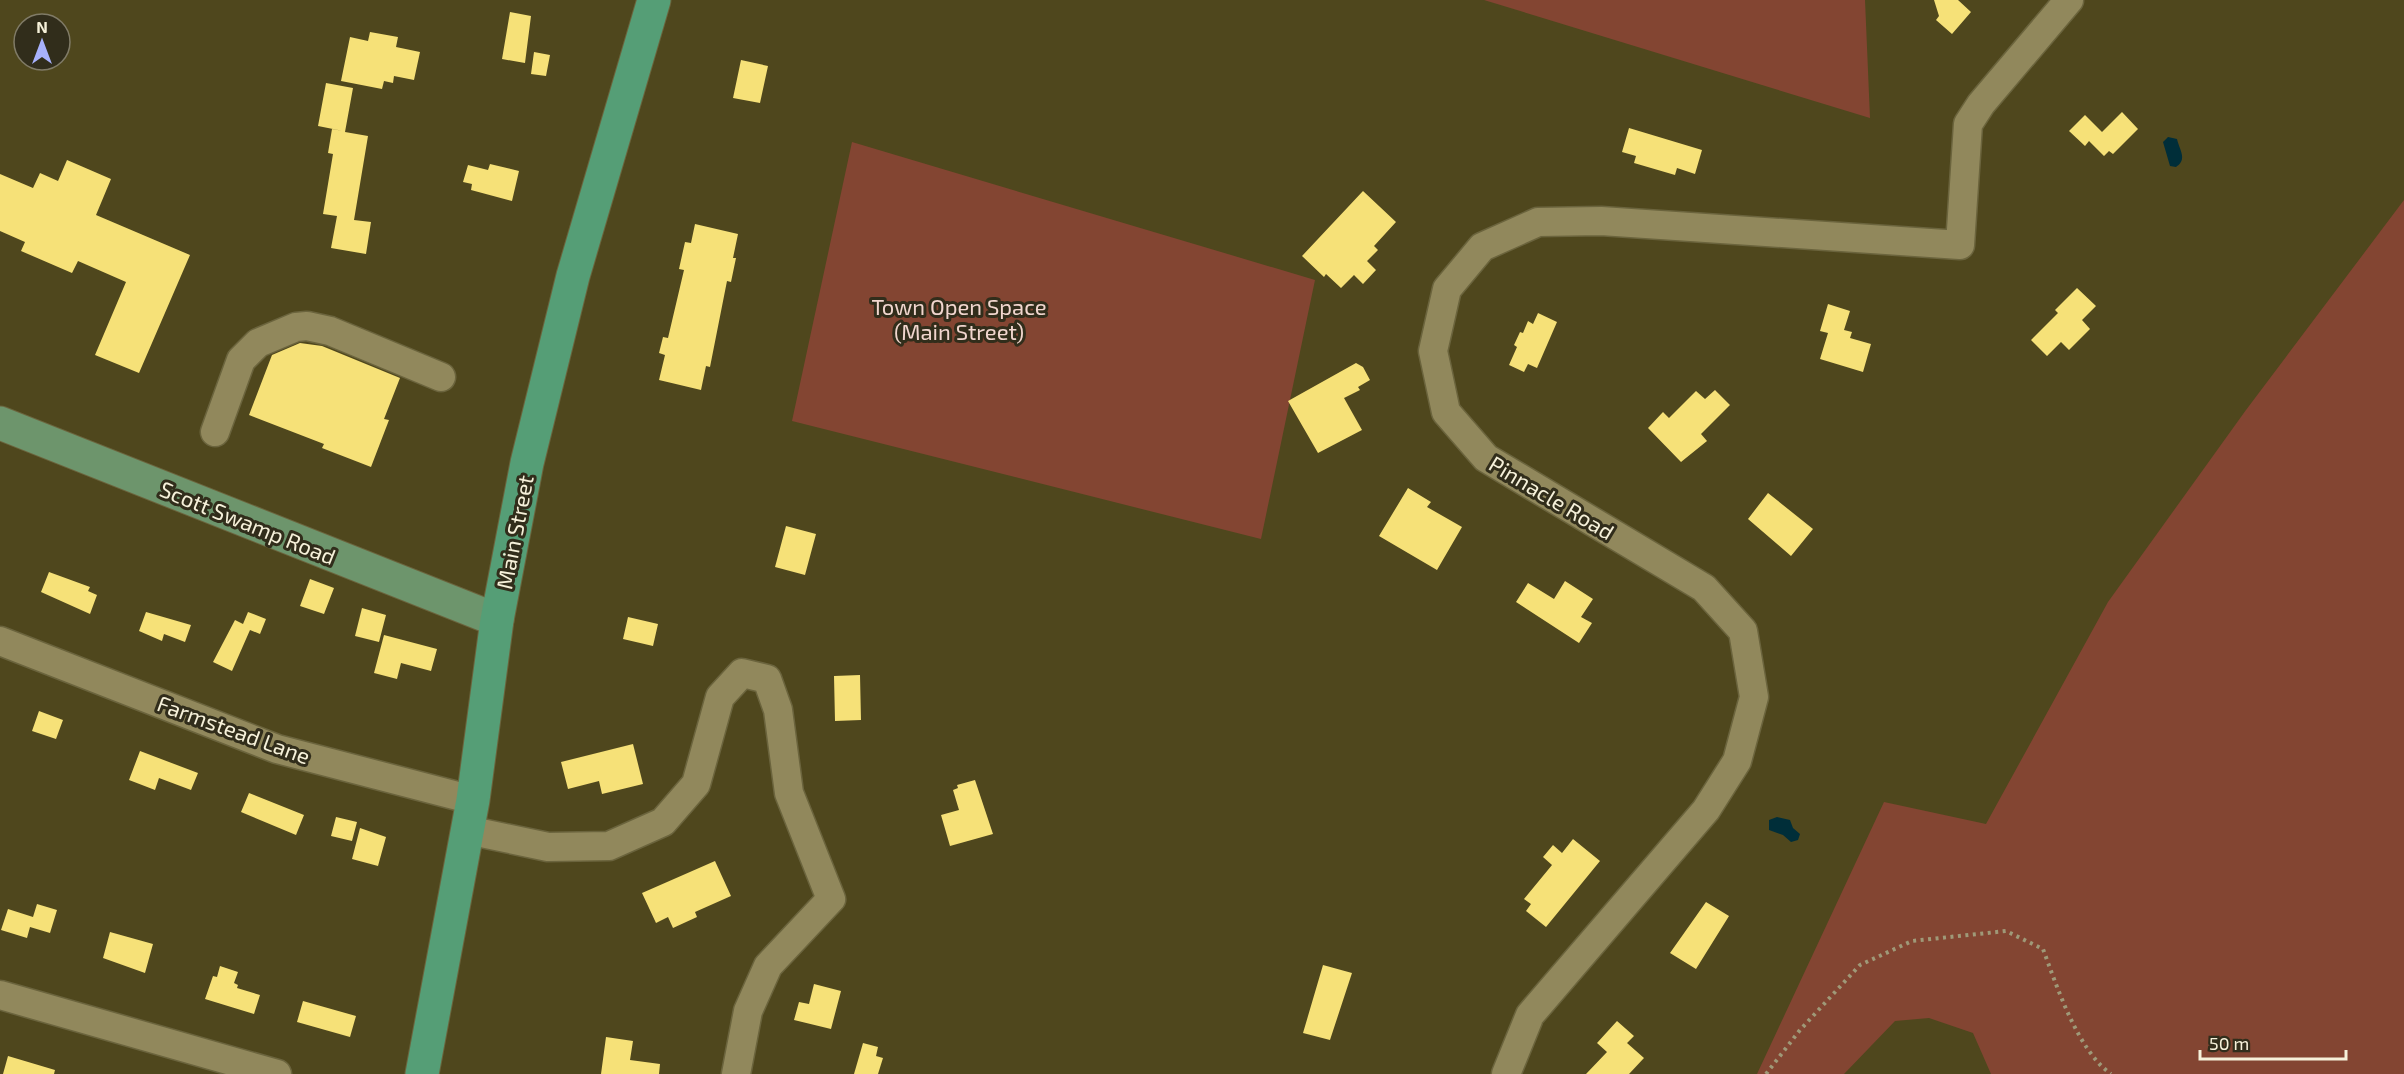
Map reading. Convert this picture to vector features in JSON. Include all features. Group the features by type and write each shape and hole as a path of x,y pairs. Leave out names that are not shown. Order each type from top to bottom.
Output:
{"highway":[{"name":"Main Street","path":"422,1074 470,815 497,620 527,463 552,354 654,0"}],"main road":[{"name":"Scott Swamp Road","path":"0,423 497,620"}],"street":[{"name":"Pinnacle Road","path":"1506,1074 1530,1015 1706,810 1737,761 1754,697 1743,631 1704,588 1486,458 1446,412 1433,351 1447,289 1482,247 1538,222 1601,221 1960,245 1968,124 1981,104 2070,0"},
{"path":"215,432 241,360 258,343 296,327 307,326 330,331 441,376"},
{"name":"Farmstead Lane","path":"0,640 277,749 470,815 548,847 609,846 663,822 696,784 720,697 742,673 767,679 778,710 789,793 831,899 768,966 747,1011 736,1074"},
{"path":"0,995 277,1074"}],"path":[{"path":"1766,1074 1800,1030 1860,965 1912,941 2006,931 2043,949 2067,1011 2100,1066 2111,1074"}],"green space":[{"path":"1484,0 1865,0 1870,118"},
{"name":"Town Open Space (Main Street)","path":"852,142 1315,280 1261,539 792,421"},
{"path":"2404,200 2404,1074 1991,1074 1973,1033 1929,1018 1895,1021 1844,1074 1757,1074 1884,802 1986,824 2108,602 2246,410"}],"water":[{"path":"2168,137 2177,139 2182,154 2182,161 2176,167 2170,166 2163,142"},
{"path":"1777,817 1790,820 1793,828 1800,834 1798,840 1791,842 1783,835 1769,830 1769,820"}],"building":[{"path":"1934,0 1958,0 1971,12 1952,34 1936,20 1939,16"},
{"path":"510,12 531,16 525,63 502,59"},
{"path":"370,32 398,37 396,47 420,52 414,80 394,76 393,83 384,81 382,89 341,81 350,37 368,41"},
{"path":"534,52 550,55 546,76 531,74"},
{"path":"741,60 768,66 760,103 733,98"},
{"path":"326,83 353,88 345,132 368,136 354,220 371,222 366,254 331,248 337,216 323,214 333,154 328,153 332,129 343,131 318,126"},
{"path":"2122,112 2138,129 2113,154 2109,151 2104,156 2089,141 2085,146 2069,131 2085,115 2102,132"},
{"path":"1629,128 1702,150 1695,174 1677,168 1675,175 1634,163 1636,156 1622,152"},
{"path":"67,160 111,179 96,215 190,255 139,373 95,355 126,282 78,261 72,273 21,251 25,242 0,231 0,174 33,188 40,173 58,181"},
{"path":"490,164 519,171 512,201 471,190 472,184 463,182 468,165 488,170"},
{"path":"1363,191 1396,222 1374,246 1378,250 1367,261 1376,270 1363,284 1354,275 1341,288 1326,274 1324,277 1302,256"},
{"path":"695,224 738,234 731,282 727,281 710,367 706,366 701,390 659,380 665,355 659,353 663,337 668,338 684,270 679,269 685,242 691,243"},
{"path":"2077,288 2096,306 2082,320 2090,329 2069,350 2061,342 2047,356 2031,340 2058,313 2055,310"},
{"path":"1828,304 1850,311 1844,330 1852,332 1850,338 1871,344 1863,372 1820,359 1828,333 1820,331"},
{"path":"1538,313 1557,322 1537,368 1528,364 1524,372 1509,365 1517,347 1514,345 1520,332 1523,333 1528,321 1533,324"},
{"path":"300,343 322,346 400,378 384,419 389,420 371,467 322,448 324,444 249,415 272,355"},
{"path":"1356,363 1363,367 1370,380 1358,387 1360,390 1344,398 1362,430 1318,453 1288,401"},
{"path":"1715,390 1730,405 1701,434 1707,441 1681,462 1648,428 1663,412 1669,418 1696,391 1705,399"},
{"path":"1408,488 1431,502 1427,507 1462,527 1437,570 1379,536"},
{"path":"1768,493 1813,529 1791,556 1748,519"},
{"path":"786,526 816,534 805,575 775,567"},
{"path":"49,572 90,587 88,591 97,595 90,614 41,592"},
{"path":"310,579 334,588 324,614 300,606"},
{"path":"1565,581 1593,599 1581,617 1592,623 1579,643 1516,602 1528,583 1554,599"},
{"path":"362,608 386,615 379,642 355,636"},
{"path":"146,612 191,625 185,642 164,634 162,641 139,631"},
{"path":"248,612 266,619 260,634 250,630 232,671 213,662 235,620 243,624"},
{"path":"628,617 658,624 653,646 623,639"},
{"path":"384,635 437,649 431,671 401,663 397,679 374,673"},
{"path":"860,675 861,720 835,721 834,676"},
{"path":"39,711 63,720 56,739 32,731"},
{"path":"633,744 643,784 602,794 599,781 568,789 561,762"},
{"path":"140,751 198,773 191,790 159,778 155,790 129,780"},
{"path":"975,780 993,834 950,846 941,815 959,810 953,790 958,788 957,785"},
{"path":"249,793 304,815 296,835 241,812"},
{"path":"336,817 357,822 352,841 331,836"},
{"path":"360,828 386,837 378,866 352,859"},
{"path":"1573,839 1600,861 1546,927 1526,911 1531,904 1524,899 1552,865 1543,857 1553,845 1562,853"},
{"path":"715,861 731,896 695,912 697,917 673,928 668,917 656,923 642,893"},
{"path":"1706,902 1729,916 1696,969 1670,953"},
{"path":"37,904 57,910 50,933 30,927 27,938 1,930 8,909 33,917"},
{"path":"110,932 153,944 145,973 103,958"},
{"path":"1323,965 1352,973 1330,1040 1303,1033"},
{"path":"220,966 238,972 234,983 238,985 237,988 260,995 254,1014 205,999 213,976 217,977"},
{"path":"814,984 841,991 831,1029 794,1020 799,1002 809,1004"},
{"path":"303,1001 356,1016 350,1037 297,1022"},
{"path":"1617,1021 1634,1036 1627,1043 1644,1058 1629,1074 1586,1074 1607,1052 1597,1043"},
{"path":"606,1037 633,1041 630,1060 660,1064 659,1074 601,1074"},
{"path":"863,1043 878,1047 876,1056 883,1058 878,1074 854,1074"},
{"path":"8,1056 55,1070 54,1074 3,1074"}]}
